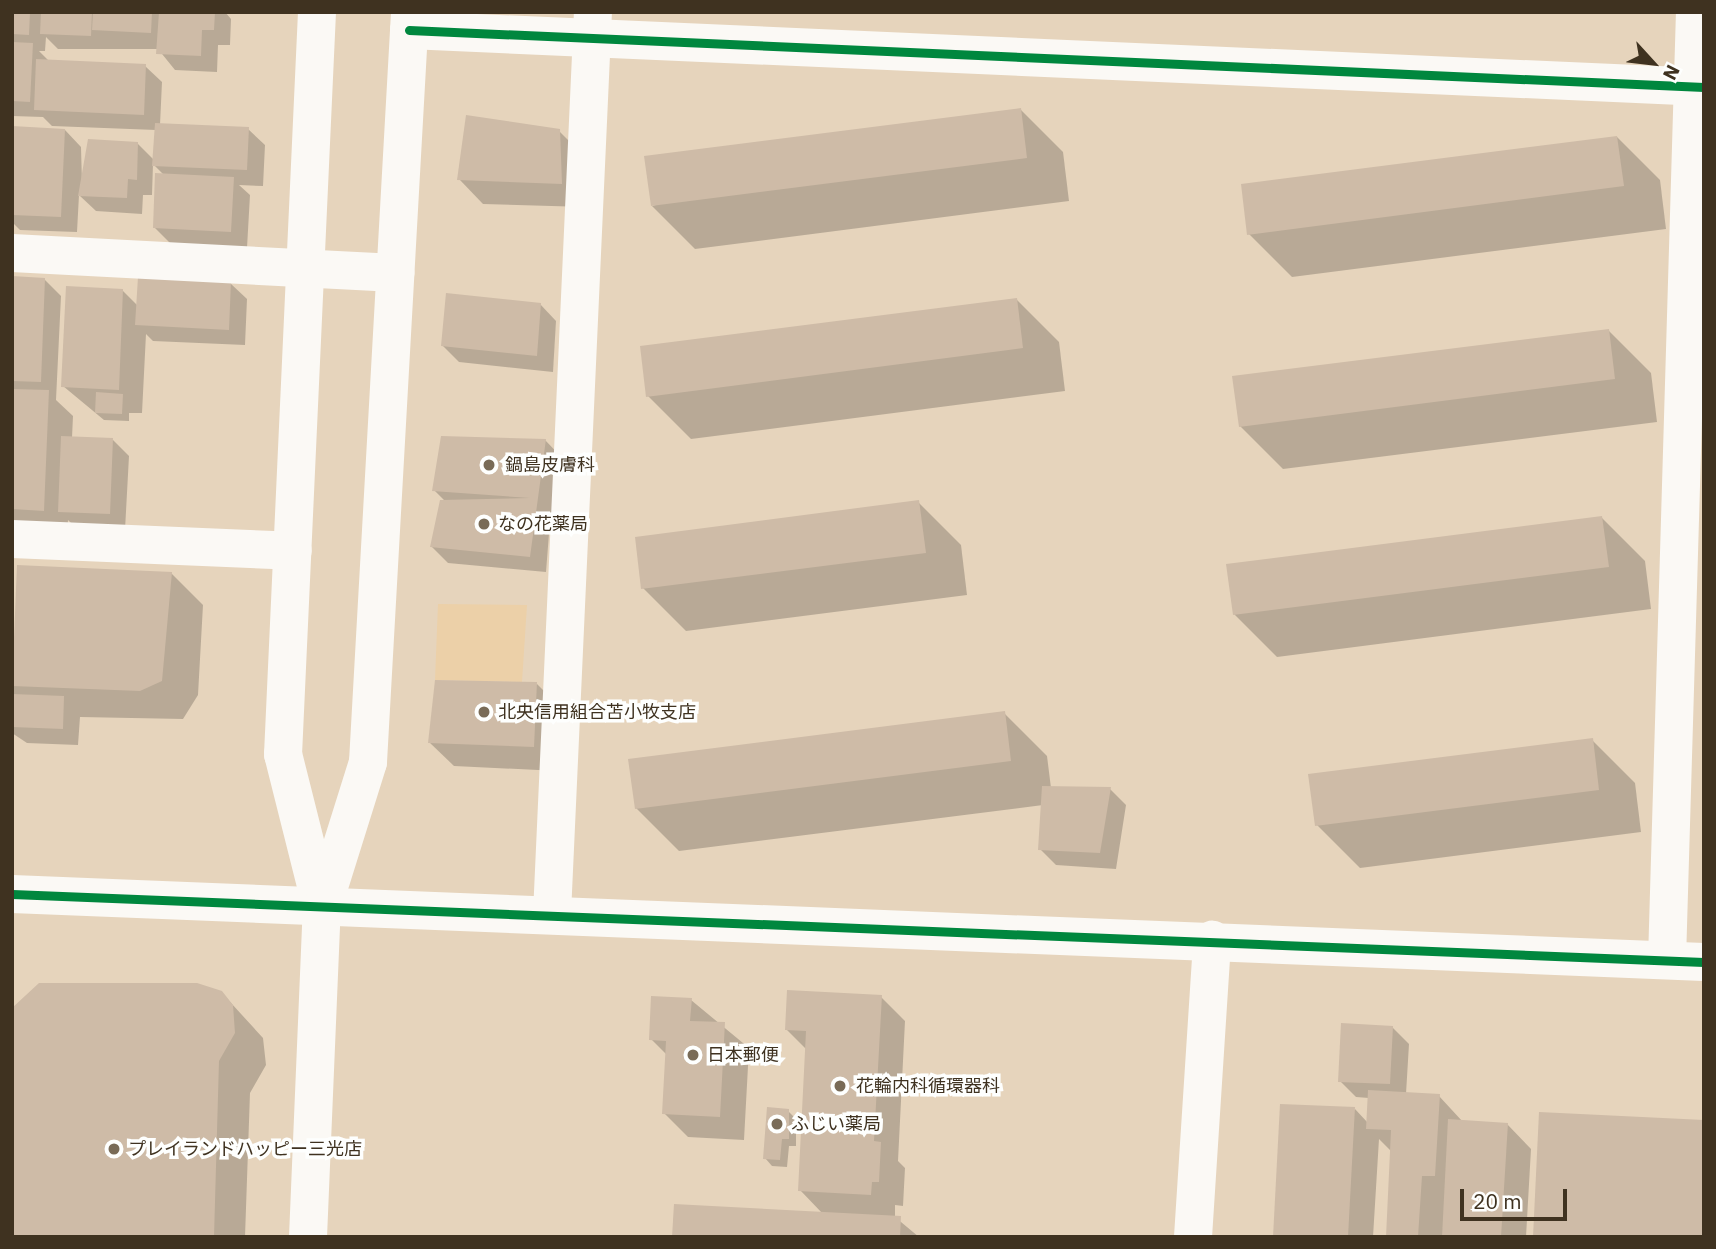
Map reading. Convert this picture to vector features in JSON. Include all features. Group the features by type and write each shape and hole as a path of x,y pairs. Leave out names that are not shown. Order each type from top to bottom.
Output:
{"street":[{"path":"317,12 283,754 322,909"},
{"path":"1667,960 1699,87 1695,12"},
{"path":"308,1237 322,909 368,762 409,21 592,26 1699,87"},
{"path":"552,914 592,26"},
{"path":"12,253 306,266 395,273"},
{"path":"12,539 293,551"},
{"path":"12,894 322,909 552,914 1704,962"},
{"path":"1193,1237 1212,940"}],"shaded area":[{"path":"438,604 527,605 522,682 435,680"}],"building":[{"path":"12,12 30,12 29,35 12,34"},
{"path":"41,12 92,12 91,36 40,34"},
{"path":"93,12 152,12 151,33 92,30"},
{"path":"159,12 215,12 214,30 202,30 201,56 156,54"},
{"path":"12,42 33,43 30,102 12,101"},
{"path":"36,59 146,64 144,115 34,110"},
{"path":"1021,108 1027,158 651,206 644,156"},
{"path":"466,115 560,129 562,184 457,180"},
{"path":"155,123 249,127 247,170 152,166"},
{"path":"12,126 65,129 61,217 12,215"},
{"path":"1617,136 1624,186 1247,235 1241,184"},
{"path":"88,139 138,142 137,180 128,179 127,198 78,196"},
{"path":"155,173 234,177 231,232 153,228"},
{"path":"12,276 45,278 41,382 12,381"},
{"path":"138,277 231,281 229,330 135,325"},
{"path":"66,286 123,289 119,390 61,387"},
{"path":"446,293 541,303 537,356 441,346"},
{"path":"1017,298 1023,348 646,397 640,346"},
{"path":"1609,329 1615,379 1239,427 1232,376"},
{"path":"12,389 49,390 44,511 12,509"},
{"path":"96,392 123,394 122,414 95,413"},
{"path":"61,436 113,438 110,514 58,512"},
{"path":"441,436 546,439 530,557 430,547 440,500 530,498 432,491"},
{"path":"919,500 926,553 641,589 635,537"},
{"path":"1602,516 1609,567 1233,615 1226,564"},
{"path":"17,565 172,572 162,681 140,691 12,686"},
{"name":"北央信用組合苫小牧支店","path":"435,680 537,682 534,747 428,743"},
{"path":"12,694 64,696 63,729 12,727"},
{"path":"1005,711 1011,761 635,809 628,759"},
{"path":"1593,738 1599,790 1315,826 1308,774"},
{"path":"1042,786 1111,787 1100,853 1038,850"},
{"name":"プレイランドハッピー三光店","path":"39,983 197,983 222,991 233,1005 235,1033 219,1061 214,1237 12,1237 12,1008"},
{"name":"花輪内科循環器科","path":"787,990 882,995 874,1141 881,1142 879,1182 872,1182 871,1195 798,1191 806,1031 785,1030"},
{"path":"651,996 692,998 690,1021 725,1022 720,1117 662,1114 666,1041 649,1040"},
{"path":"1341,1023 1393,1026 1390,1084 1338,1082"},
{"path":"1368,1090 1440,1094 1435,1176 1422,1176 1418,1237 1386,1237 1391,1130 1366,1129"},
{"path":"1280,1104 1355,1107 1348,1237 1273,1237"},
{"name":"ふじい薬局","path":"767,1107 789,1109 789,1139 782,1139 780,1160 763,1159"},
{"path":"1539,1112 1704,1120 1704,1237 1533,1237"},
{"path":"1448,1119 1508,1123 1501,1237 1442,1237"},
{"path":"674,1204 901,1216 900,1237 672,1237"}],"cycle path":[{"path":"409,30 1704,87"},
{"path":"12,894 1704,962"}],"place":[{"name":"鍋島皮膚科","path":"489,465"},
{"name":"なの花薬局","path":"484,524"},
{"name":"北央信用組合苫小牧支店","path":"484,712"},
{"name":"日本郵便","path":"693,1055"},
{"name":"花輪内科循環器科","path":"840,1086"},
{"name":"ふじい薬局","path":"777,1124"},
{"name":"プレイランドハッピー三光店","path":"114,1149"}]}
